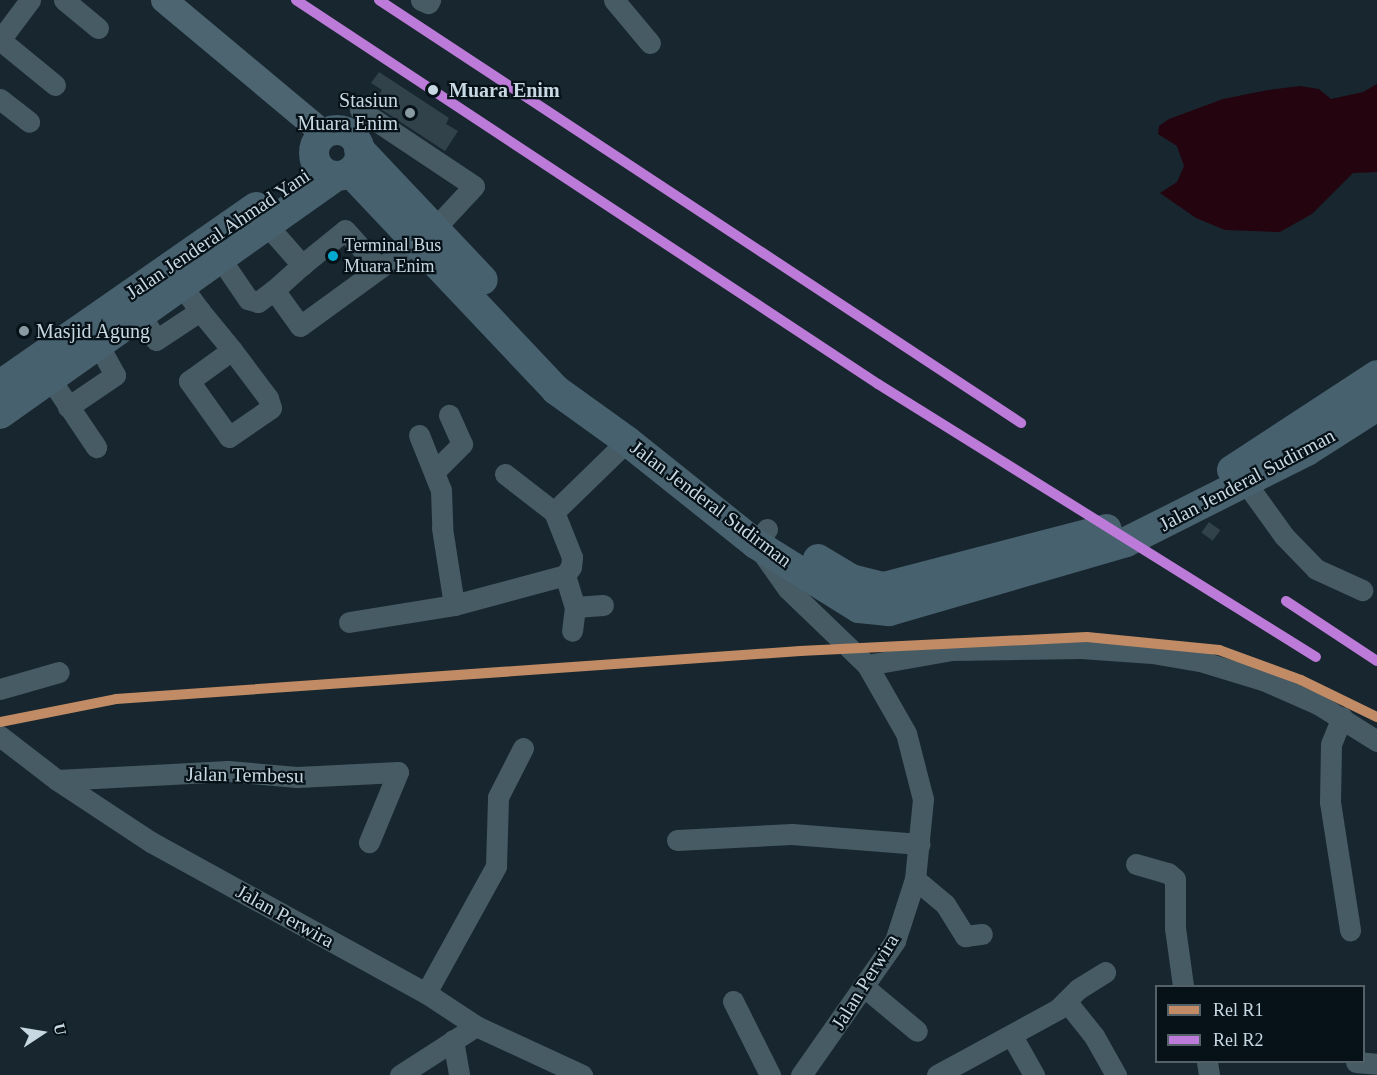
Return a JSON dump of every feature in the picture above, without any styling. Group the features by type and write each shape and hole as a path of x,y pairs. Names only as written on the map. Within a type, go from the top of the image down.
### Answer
{"highway":[{"name":"Jalan Jenderal Sudirman","path":"324,134 346,132 341,166 427,235 569,374 762,537"},
{"name":"Jalan Jenderal Ahmad Yani","path":"1,403 51,380 141,315 174,276 220,258 341,166"},
{"name":"Jalan Jenderal Ahmad Yani","path":"1,403 174,276 341,166"},
{"name":"Jalan Jenderal Sudirman","path":"427,235 556,390 859,608 889,611 1126,542 1240,476 1377,375"},
{"name":"Jalan Jenderal Sudirman","path":"1240,476 1307,451 1377,406"}],"main road":[{"path":"164,0 324,134"}],"street":[{"path":"30,0 0,40 55,85"},
{"path":"64,0 98,28"},
{"path":"422,0 428,3 430,0"},
{"path":"614,0 650,43"},
{"path":"0,99 29,122"},
{"path":"274,290 300,326 427,235 474,186 360,110"},
{"path":"266,224 302,265"},
{"path":"220,258 248,299 258,302 345,230 379,268"},
{"path":"174,276 232,350"},
{"path":"141,315 156,340 200,311"},
{"path":"68,407 115,375 99,346"},
{"path":"51,380 96,447"},
{"path":"436,470 462,444 449,415"},
{"path":"419,435 436,470 453,606"},
{"path":"554,512 627,441"},
{"path":"505,474 554,512 572,557 565,575 575,607 572,631"},
{"path":"1240,476 1284,536 1316,568 1362,590"},
{"name":"Jalan Perwira","path":"762,537 788,589 867,665 906,733 921,779 920,844 915,879 894,941 801,1075"},
{"path":"349,622 453,606 565,575"},
{"path":"575,607 603,605"},
{"path":"867,665 951,650 1081,648 1152,653 1200,661 1263,680 1342,717 1377,741"},
{"path":"0,689 59,672"},
{"path":"1342,717 1331,744 1330,802 1350,930"},
{"name":"Jalan Perwira","path":"0,736 57,780 151,842 426,993 476,1026 582,1075"},
{"path":"426,993 496,866 498,797 523,748"},
{"name":"Jalan Tembesu","path":"57,780 228,771 297,777 398,772 369,842"},
{"path":"677,840 792,834 920,844"},
{"path":"1136,864 1168,873 1175,879 1175,928 1183,985"},
{"path":"915,879 945,904 965,936 982,934"},
{"path":"943,1074 1012,1036 1105,972"},
{"path":"863,986 917,1031"},
{"path":"733,1001 770,1075"},
{"path":"1066,1001 1094,1036 1116,1075"},
{"path":"400,1075 476,1026"},
{"path":"1012,1036 1034,1075"},
{"path":"453,1040 459,1075"}],"shaded area":[{"path":"1377,84 1377,172 1353,173 1312,214 1280,232 1225,230 1196,218 1160,193 1177,182 1184,166 1177,146 1158,134 1159,126 1169,119 1223,99 1268,90 1300,86 1319,89 1331,99 1363,92"}],"building":[{"name":"Stasiun Muara Enim","path":"379,72 449,118 446,124 458,131 445,151 373,104 382,90 371,83"},
{"path":"1209,522 1220,530 1213,541 1201,533"}],"rail line":[{"name":"R2","path":"296,0 878,384 1316,657"},
{"name":"R2","path":"379,0 1021,423"},
{"name":"R2","path":"1286,601 1377,661"},
{"name":"R1","path":"0,722 116,699 800,651 1087,637 1219,650 1301,680 1377,717"}],"place":[{"name":"Muara Enim","path":"433,90"},
{"name":"Stasiun Muara Enim","path":"410,113"},
{"name":"Terminal Bus Muara Enim","path":"333,256"},
{"name":"Masjid Agung","path":"24,331"}]}
